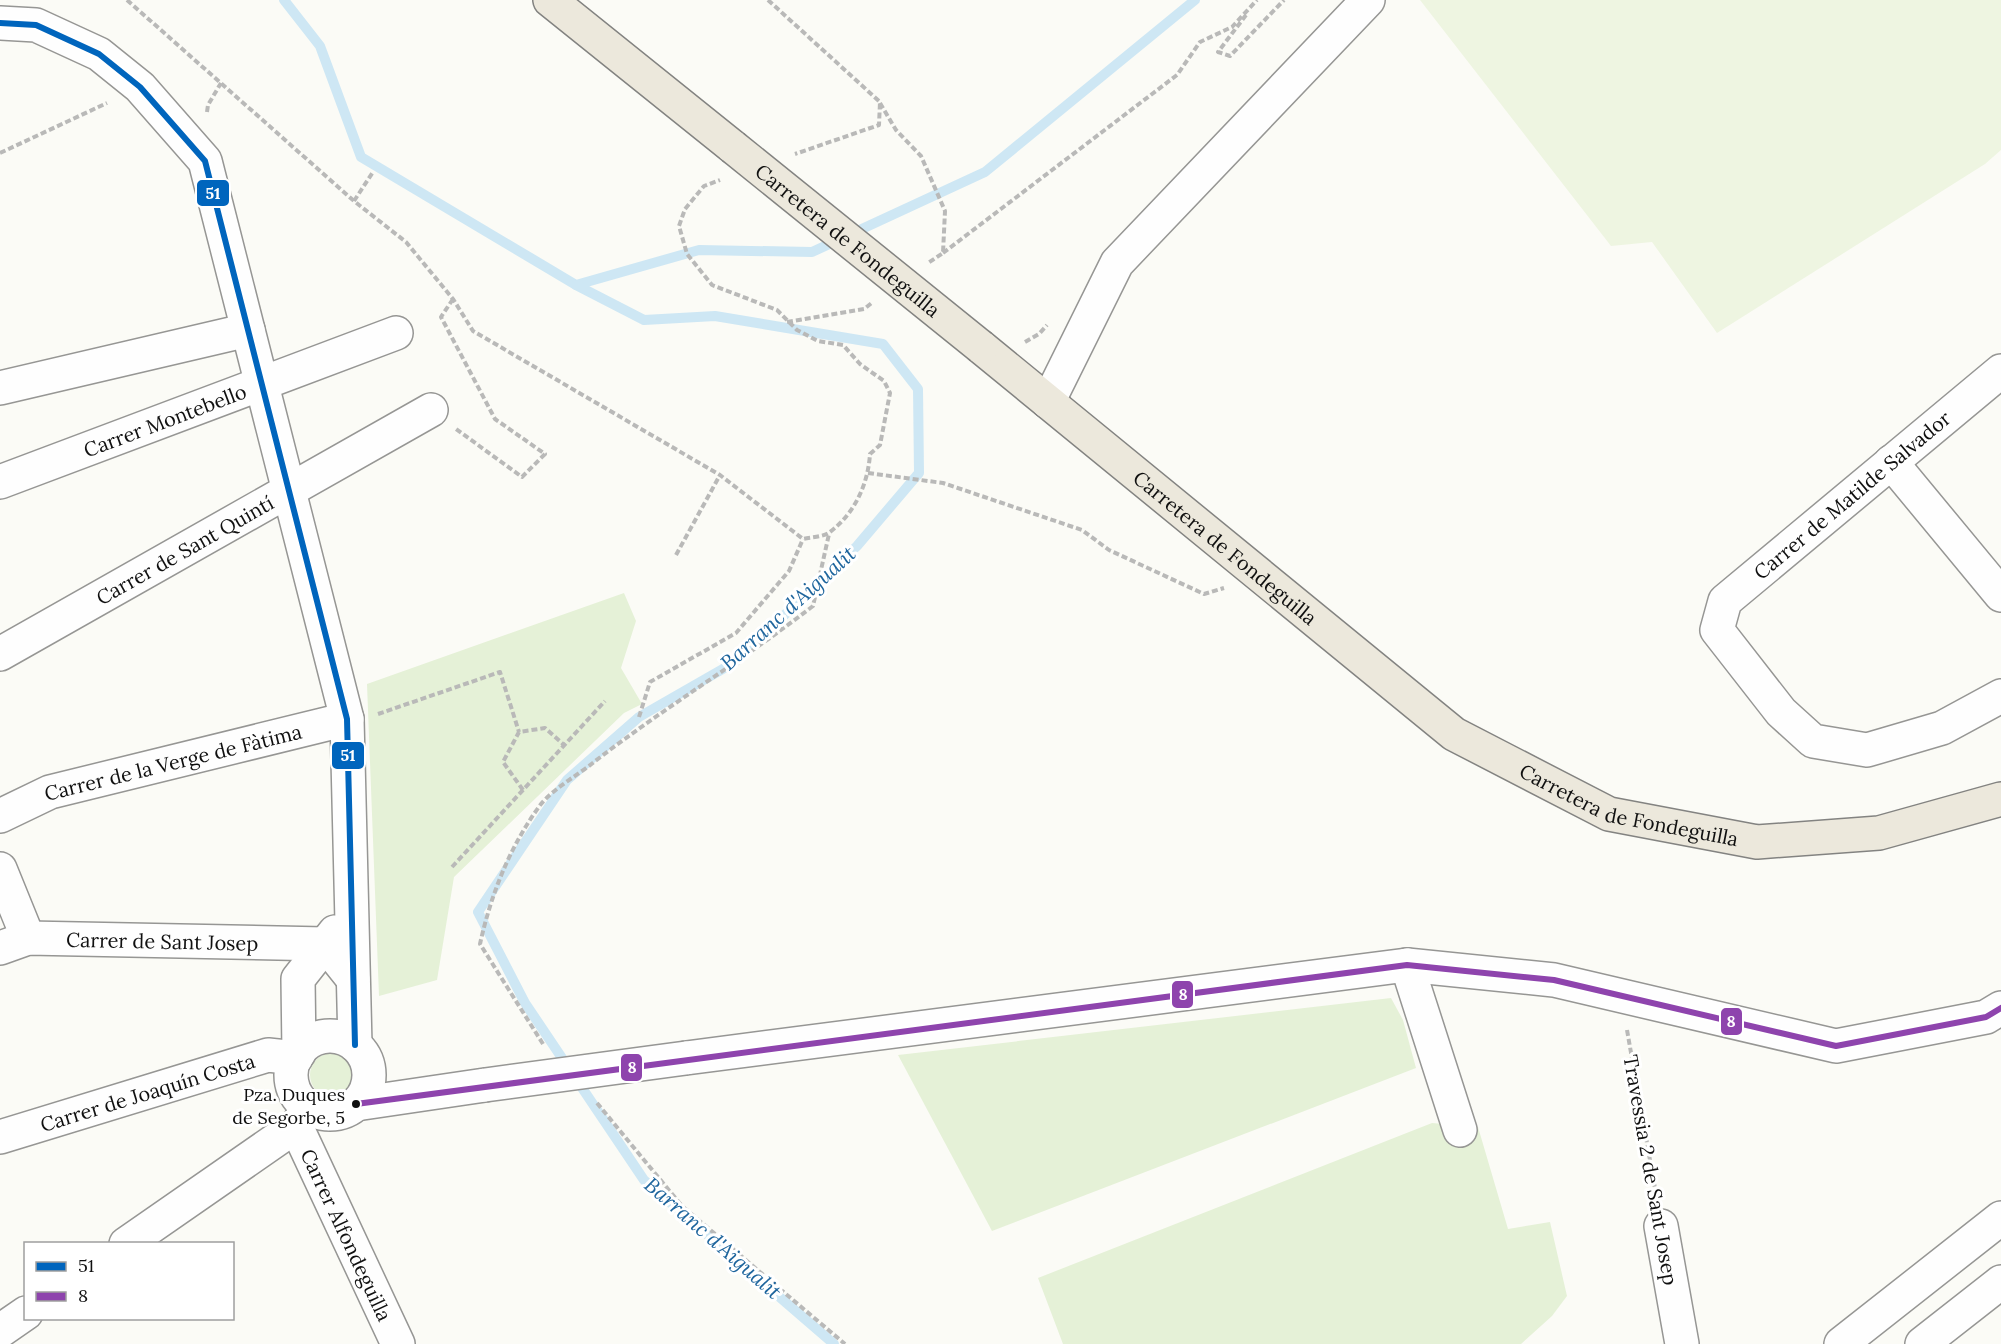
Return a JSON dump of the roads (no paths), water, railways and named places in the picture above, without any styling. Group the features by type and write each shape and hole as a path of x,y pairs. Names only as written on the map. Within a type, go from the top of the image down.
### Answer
{"main road":[{"name":"Carretera de Fondeguilla","path":"550,0 981,347 1454,735 1609,814 1757,842 1879,833 2001,799"}],"street":[{"path":"1048,402 1117,262 1368,0"},
{"path":"0,23 36,25 99,54 140,87 205,161 347,719 355,1045"},
{"path":"0,388 248,330"},
{"name":"Carrer Montebello","path":"0,482 396,333"},
{"name":"Carrer de Matilde Salvador","path":"2001,370 1725,601 1718,630 1781,712 1813,741 1867,750 1942,728 2001,696"},
{"name":"Carrer de Sant Quintí","path":"0,654 431,410"},
{"path":"1891,462 1998,585"},
{"name":"Carrer de la Verge de Fàtima","path":"0,816 50,792 347,719"},
{"path":"0,869 14,943"},
{"path":"303,1117 300,1101 291,1080 297,1055 298,979 351,912"},
{"name":"Carrer de Sant Josep","path":"14,943 325,944"},
{"path":"325,944 353,979"},
{"path":"1407,965 1460,1130"},
{"path":"356,1104 686,1058 1407,965 1554,980 1836,1046 1986,1017 2001,1008"},
{"path":"129,1242 303,1117 346,1111 363,1096 369,1075 363,1054 355,1045 332,1036 308,1044 297,1055"},
{"name":"Carrer de Joaquín Costa","path":"0,1137 268,1055 297,1055"},
{"name":"Carrer Alfondeguilla","path":"303,1117 398,1344"},
{"path":"1841,1344 2001,1218"},
{"name":"Travessia 2 de Sant Josep","path":"1661,1226 1682,1344"},
{"path":"1922,1344 2001,1282"},
{"path":"0,1331 24,1314"}],"waterway":[{"path":"284,0 320,46 361,157 576,285 699,250 812,252 985,172 1195,0"},
{"name":"Barranc d'Aigualit","path":"576,285 644,320 715,316 883,344 918,389 919,473 857,546 735,662 639,717 567,780 478,912 525,1003 644,1180 834,1344"}],"place":[{"name":"Pza. Duques de Segorbe, 5","path":"356,1104"}]}
